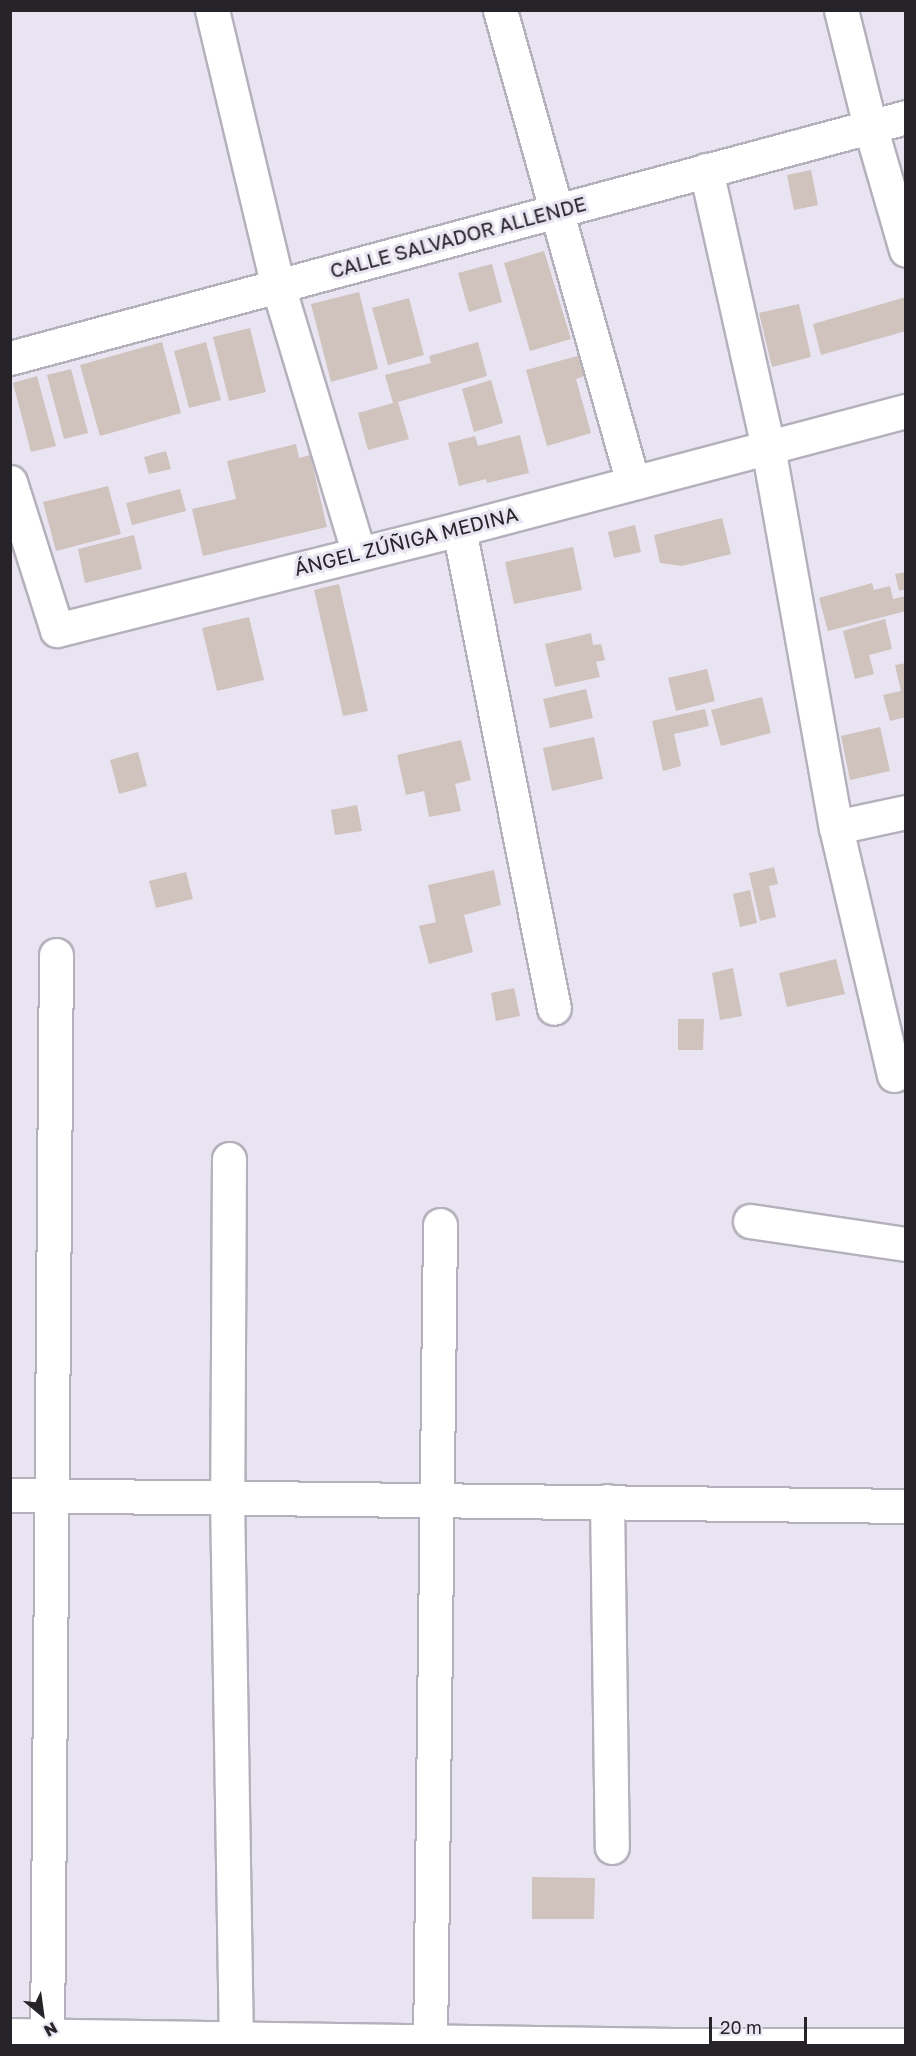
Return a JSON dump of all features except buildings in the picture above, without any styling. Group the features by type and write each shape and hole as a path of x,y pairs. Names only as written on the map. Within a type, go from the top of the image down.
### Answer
{"street":[{"path":"212,10 278,286 358,554"},
{"path":"500,10 633,482"},
{"path":"841,10 870,126 906,250"},
{"name":"CALLE SALVADOR ALLENDE","path":"10,358 906,117"},
{"path":"706,170 768,447 836,828 894,1075"},
{"name":"ÁNGEL ZÚÑIGA MEDINA","path":"10,482 57,630 459,529 906,411"},
{"path":"459,529 554,1008"},
{"path":"836,828 906,812"},
{"path":"47,2041 56,956"},
{"path":"229,1159 227,1497 236,2042"},
{"path":"750,1221 906,1244"},
{"path":"430,2044 440,1225"},
{"path":"10,1495 906,1506"},
{"path":"607,1501 612,1847"},
{"path":"10,2035 47,2041 906,2045"}]}
